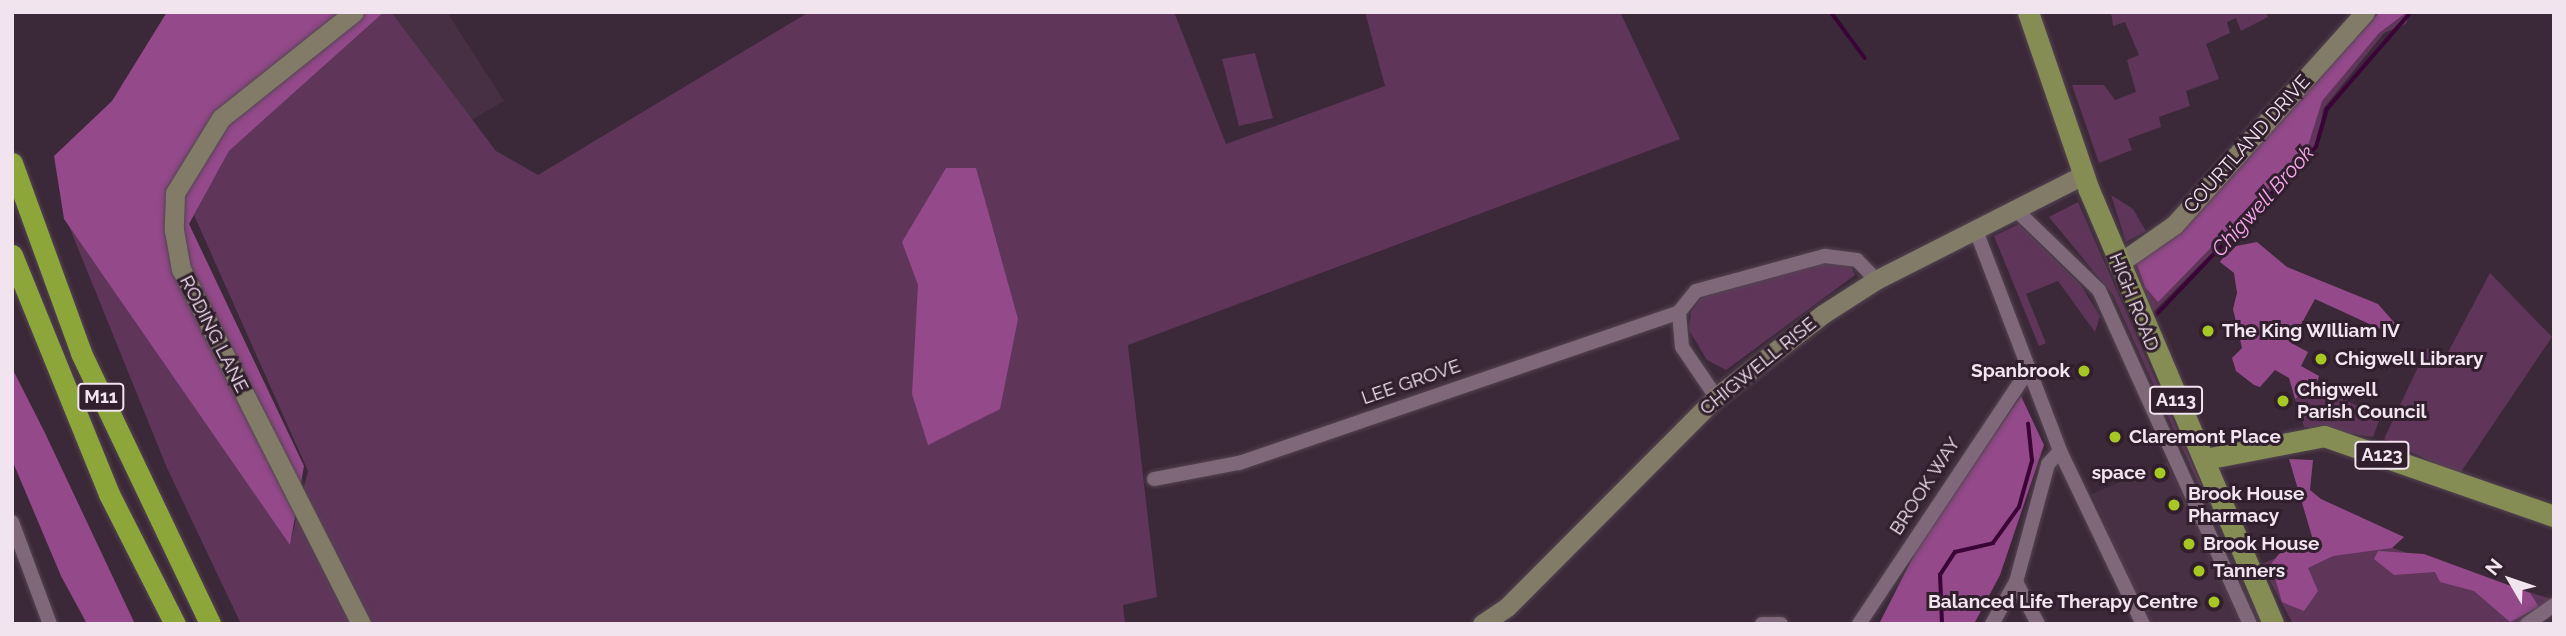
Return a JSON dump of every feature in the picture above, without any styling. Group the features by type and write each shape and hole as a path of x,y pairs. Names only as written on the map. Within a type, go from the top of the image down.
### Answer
{"highway":[{"name":"M11","path":"12,163 81,353 210,624"},
{"name":"M11","path":"12,255 109,494 176,624"}],"main road":[{"name":"HIGH ROAD","path":"2028,12 2083,175 2273,624"},
{"name":"A123","path":"2205,459 2324,436 2554,516"}],"street":[{"name":"RODING LANE","path":"354,12 221,118 175,193 174,230 181,269 361,624"},
{"name":"COURTLAND DRIVE","path":"2119,264 2174,225 2365,12"},
{"name":"CHIGWELL RISE","path":"1482,624 1507,607 1716,397 1875,280 2083,175"},
{"path":"2014,208 2099,290 2204,517 2250,624"},
{"path":"1975,228 1995,266 2027,372 2060,451 2143,624"},
{"name":"LEE GROVE","path":"1154,479 1239,463 1679,312 1696,291 1825,256 1857,260 1875,280"},
{"path":"1679,312 1682,347 1716,397"},
{"name":"BROOK WAY","path":"1860,624 2027,372"},
{"path":"1992,624 2017,582 2048,464 2060,451"},
{"path":"2204,517 2223,508"},
{"path":"12,522 50,624"},
{"path":"2017,582 2038,624"},
{"path":"2527,624 2554,605"},
{"path":"1762,624 1781,624"}],"shaded area":[{"path":"167,12 384,12 229,151 189,224 304,466 290,545 64,219 54,156 112,101"},
{"path":"384,12 391,12 496,151 538,175 809,12 1174,12 1226,144 1385,86 1365,12 1620,12 1680,139 1128,345 1157,597 1123,605 1125,624 241,624 167,468 69,226 290,544 308,471 194,215 229,151"},
{"path":"390,12 447,12 504,101 459,127"},
{"path":"2111,12 2266,12 2268,17 2241,31 2236,18 2227,22 2230,33 2206,44 2219,79 2186,91 2190,106 2159,117 2161,127 2128,139 2132,150 2099,163 2072,85 2104,85 2115,100 2136,92 2127,60 2139,55 2125,22 2113,26"},
{"path":"2377,12 2410,12 2406,24 2384,33 2323,109 2317,148 2152,313 2131,260 2168,241"},
{"path":"2380,12 2407,12 2379,33 2322,101 2307,149 2158,302 2145,287 2136,261 2169,242"},
{"path":"1255,53 1273,118 1239,126 1222,59"},
{"path":"946,168 976,168 1018,319 1000,409 928,445 912,394 918,285 902,242"},
{"path":"2111,195 2133,209 2146,231 2126,242"},
{"path":"2078,202 2203,488 2202,492 2113,295 2049,217"},
{"path":"2019,224 2080,284 2100,316 2095,332 2058,281 2026,294 2046,343 2039,346 1994,236"},
{"path":"2257,242 2287,267 2378,304 2399,328 2389,333 2315,299 2291,343 2308,352 2301,366 2319,376 2316,385 2295,399 2289,378 2275,370 2260,387 2254,385 2236,371 2232,358 2242,348 2233,309 2237,293 2234,273 2220,262 2231,247"},
{"path":"1824,261 1850,265 1855,275 1726,370 1707,360 1689,330 1691,312 1701,298"},
{"path":"2490,273 2552,337 2459,475 2384,439 2427,348 2445,358"},
{"path":"12,368 135,624 87,624 61,576 12,460"},
{"path":"2316,385 2373,414 2379,421 2373,437 2304,427 2295,399"},
{"path":"2021,396 2044,445 2000,575 1974,624 1879,624 1925,533"},
{"path":"2289,459 2313,460 2310,490 2321,499 2404,537 2392,548 2333,556 2308,568 2318,591 2304,611 2282,602 2271,564 2279,554 2313,540"},
{"path":"2167,462 2241,624 2148,624 2092,494"},
{"path":"2350,529 2398,550 2554,600 2525,624 2293,624 2261,564"},
{"path":"2378,551 2424,554 2530,593 2539,607 2510,622 2474,591 2440,582 2435,572 2394,575 2374,559"}],"waterway":[{"path":"1831,12 1865,58"},
{"name":"Chigwell Brook","path":"2155,316 2316,147 2327,109 2411,12"},
{"name":"Chigwell Brook","path":"1942,624 1940,575 1955,552 1993,543 2019,507 2032,461 2028,424"}],"place":[{"name":"The King WIlliam IV","path":"2208,331"},
{"name":"Chigwell Library","path":"2321,359"},
{"name":"Spanbrook","path":"2084,371"},
{"name":"Chigwell Parish Council","path":"2283,401"},
{"name":"Claremont Place","path":"2115,437"},
{"name":"space","path":"2160,473"},
{"name":"Brook House Pharmacy","path":"2174,505"},
{"name":"Brook House","path":"2189,544"},
{"name":"Tanners","path":"2199,571"},
{"name":"Balanced Life Therapy Centre","path":"2214,602"}]}
